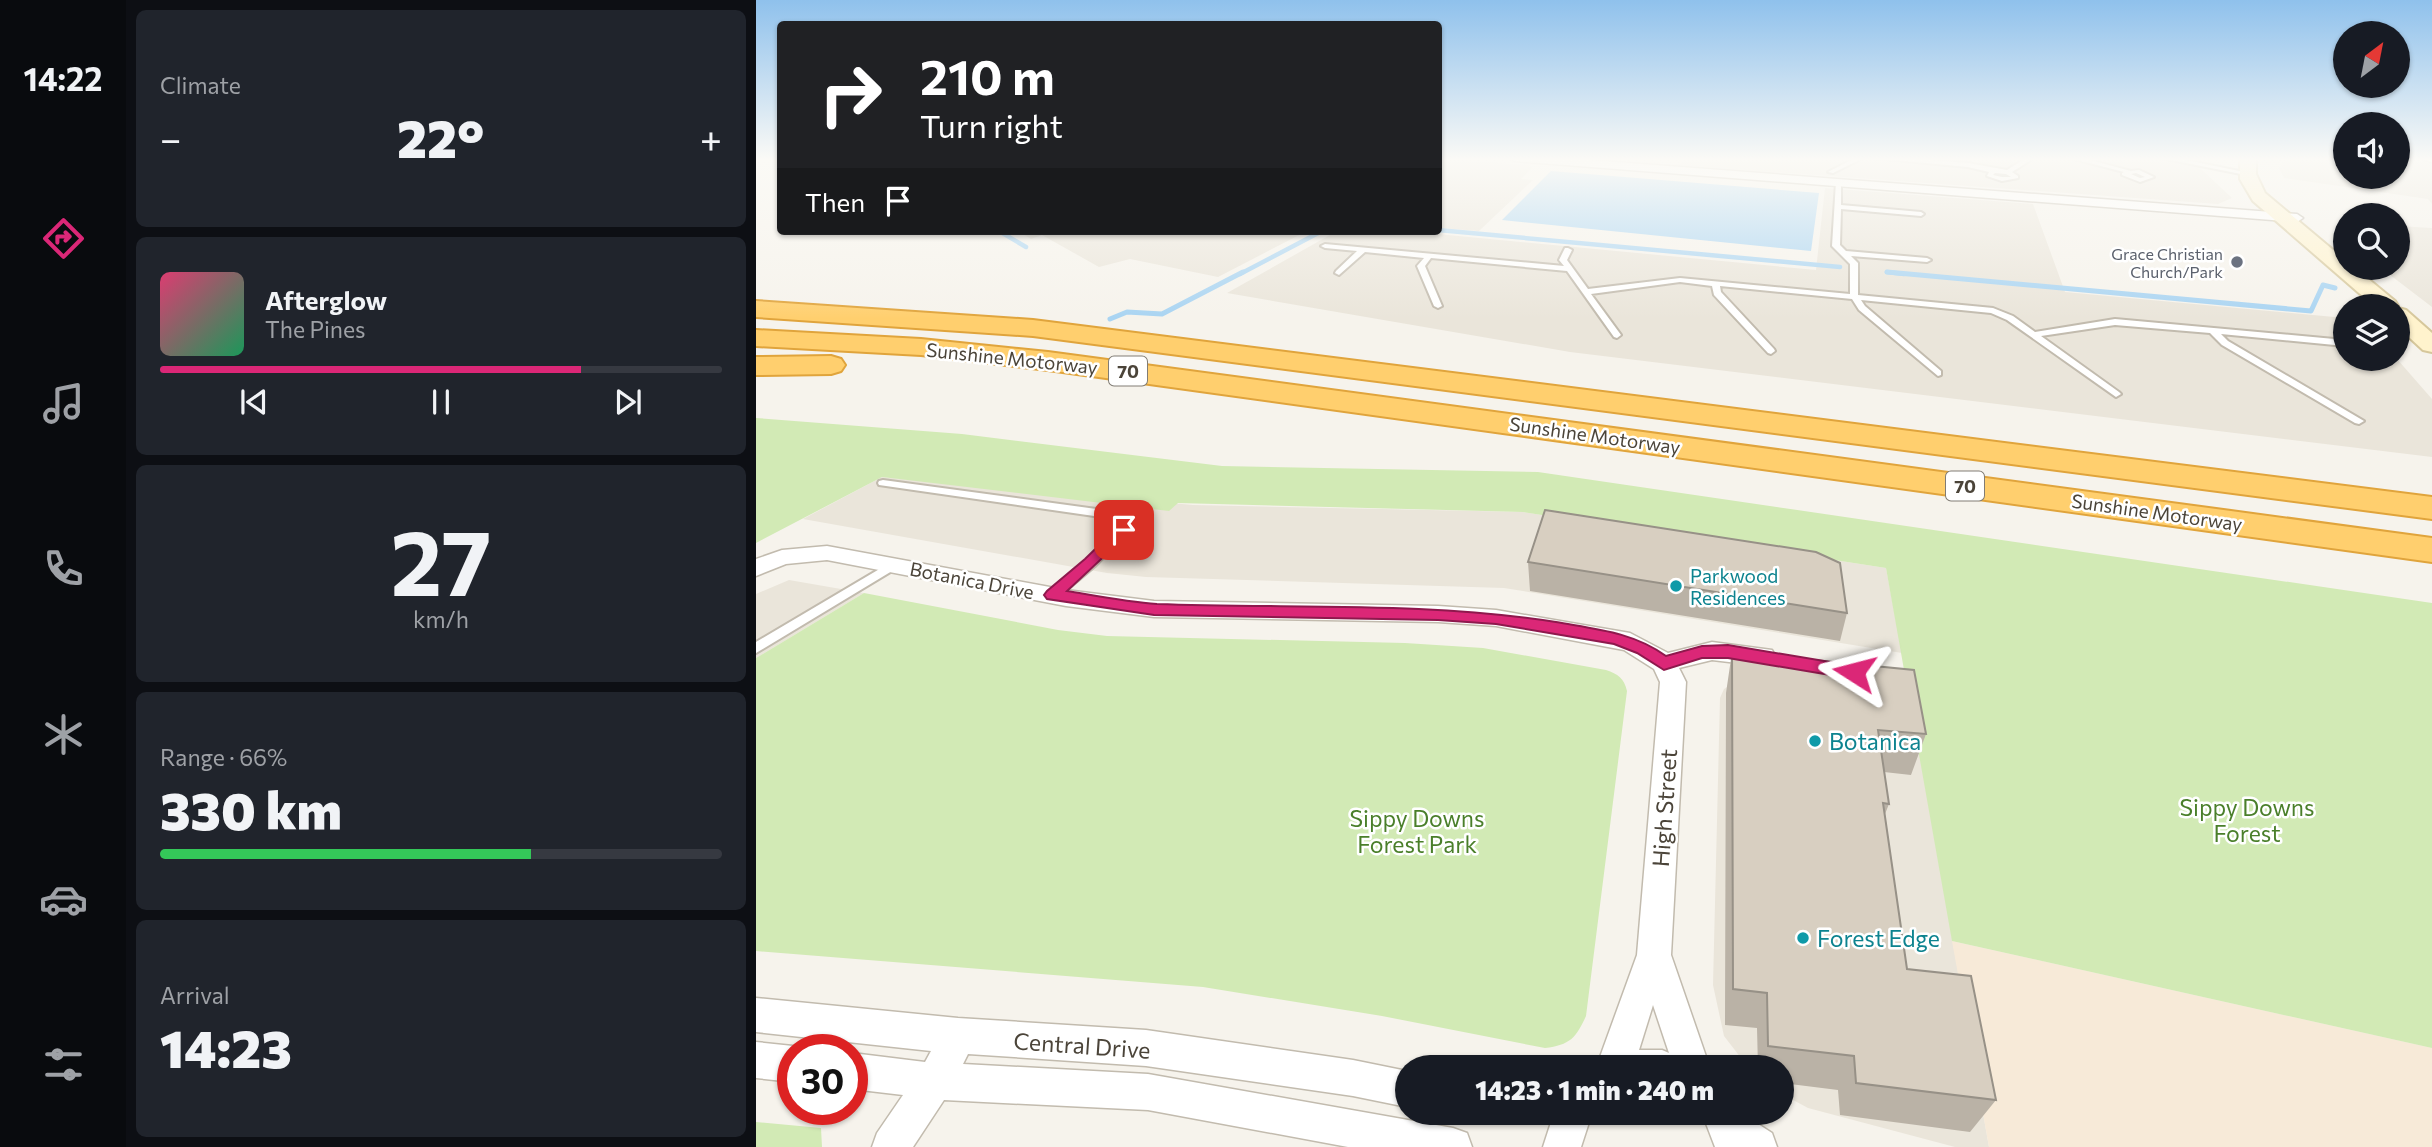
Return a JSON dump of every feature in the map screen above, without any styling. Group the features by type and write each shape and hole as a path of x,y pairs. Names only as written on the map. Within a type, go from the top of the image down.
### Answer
{"highway":[{"path":"810,288 1090,325 1375,370"},
{"name":"Sunshine Motorway","path":"756,309 1033,328 2432,508"},
{"name":"Sunshine Motorway","path":"756,338 921,348 1048,360 2432,550"},
{"path":"756,366 952,369 1497,422"}],"street":[{"path":"2216,212 2289,217"},
{"path":"2281,212 2289,217"},
{"path":"2285,212 2373,294"},
{"path":"2410,326 2432,345"},
{"name":"Botanica Drive","path":"756,568 782,557 827,554 1052,595 1154,609 1438,614 1496,618 1616,638 1643,648 1664,663"},
{"path":"1664,663 1712,651 1782,660"},
{"name":"High Street","path":"1620,1055 1642,983 1654,955 1673,690 1664,663"},
{"name":"High Street","path":"1654,955 1688,1055"},
{"name":"Central Drive","path":"756,1015 958,1036 1146,1048 1395,1087"},
{"path":"891,1147 935,1081 958,1036"},
{"path":"756,1060 777,1062"},
{"name":"Central Drive","path":"868,1073 935,1081 1148,1092 1453,1147"},
{"path":"1562,1147 1569,1125"}],"lane":[{"path":"1837,212 1836,246 1854,263 1854,297 1862,308 1938,373"},
{"path":"1892,212 1922,214"},
{"path":"1325,246 1569,269"},
{"path":"1339,272 1363,250"},
{"path":"1568,250 1563,260 1617,335"},
{"path":"1843,253 1927,260"},
{"path":"1429,256 1421,266 1438,306"},
{"path":"1586,292 1670,280 1993,311 2010,318 2116,394"},
{"path":"1716,284 1717,293 1772,351"},
{"path":"2034,335 2107,322 2333,343"},
{"path":"2213,331 2225,343 2359,421"},
{"path":"883,483 1111,515 1119,520 1124,525 1124,530 1091,563 1052,595"},
{"path":"756,648 893,565"}],"shaded area":[{"path":"1442,212 1500,212 1479,231 1442,228"},
{"path":"1822,212 2036,212 2065,292 2333,317 2333,371 2408,371 2432,399 2432,457 1570,352 1227,293 1330,235 1442,234 1816,270"},
{"path":"2410,227 2432,228 2432,307 2397,280 2410,280"},
{"path":"1024,235 1042,235 1031,239"},
{"path":"1042,235 1299,235 1218,277 1130,259 1099,267"},
{"path":"882,477 1193,505 1523,512 1886,568 1902,653 1504,588 1146,577 1107,573 803,519"},
{"path":"789,580 864,593 756,658 756,594"},
{"path":"1733,683 1912,711 1989,1147 1955,1147 1808,1108 1794,1100 1794,1055 1739,1055 1724,1036 1713,985 1720,698 1724,689"},
{"path":"1952,941 2432,1048 2432,1147 1989,1147"}],"green space":[{"name":"Sippy Downs Forest","path":"756,418 962,434 1222,466 1538,472 2432,603 2432,1048 1952,941 1886,568 1523,512 1178,503 1169,511 882,477 756,543"},
{"name":"Sippy Downs Forest Park","path":"864,593 1058,630 1107,636 1405,643 1483,648 1606,670 1617,675 1627,691 1586,1016 1579,1030 1561,1045 1545,1048 1382,1016 1203,987 756,951 756,658"},
{"path":"756,1122 821,1128 822,1147 756,1147"}],"water":[{"path":"1510,212 1816,212 1811,251 1502,220"}],"building":[{"path":"1545,510 1816,552 1840,563 1847,613 1528,562"},
{"path":"1732,652 1914,670 1926,734 1878,730 1889,804 1883,803 1907,969 1971,976 1996,1100 1856,1083 1854,1056 1768,1046 1767,993 1733,989"}],"waterway":[{"path":"1442,230 1840,267"},
{"path":"1006,235 1026,247"},
{"path":"1240,274 1314,235"},
{"path":"1110,319 1127,312 1162,314 1243,272"},
{"path":"1904,274 1887,272 2311,311 2323,285 2335,288"}],"place":[{"name":"Grace Christian Church/Park","path":"2237,262"},
{"name":"Parkwood Residences","path":"1676,586"},
{"name":"Botanica","path":"1815,741"},
{"name":"Forest Edge","path":"1803,938"}],"route":[{"path":"1124,530 1091,563 1052,595 1154,609 1438,614 1496,618 1616,638 1643,648 1664,663 1702,652 1728,652 1854,672"}]}
